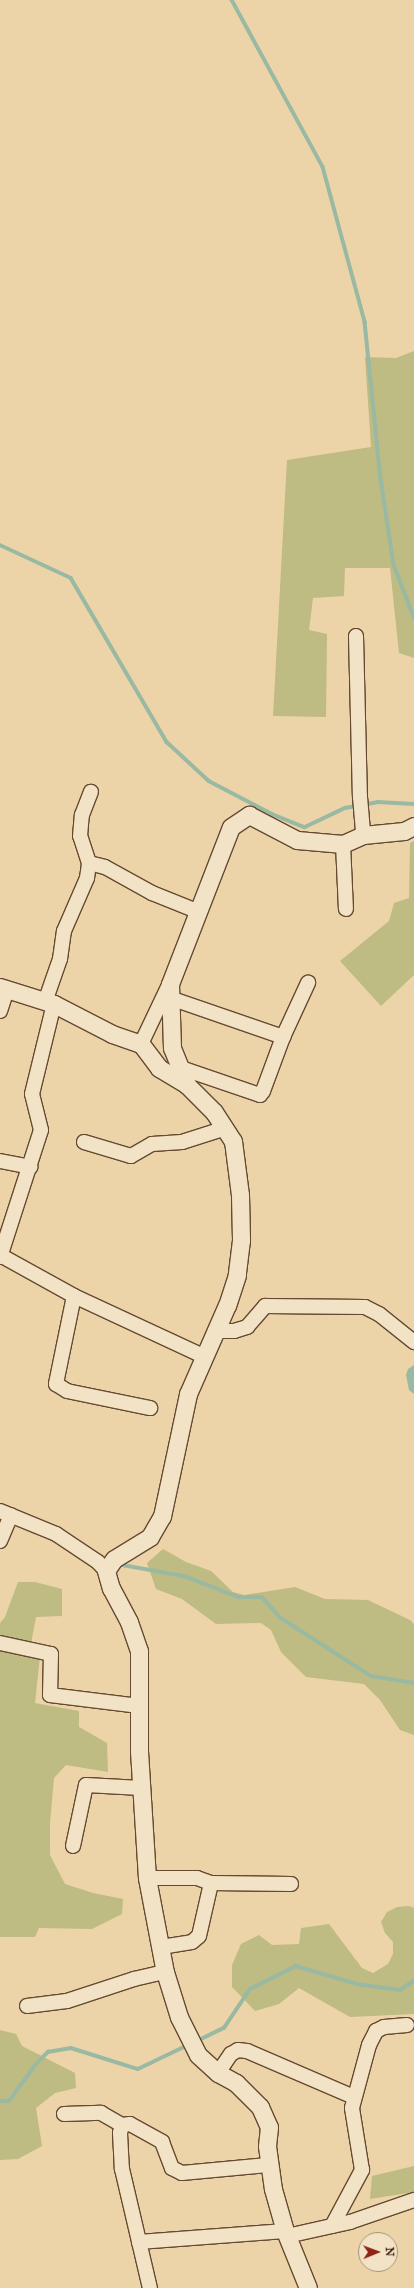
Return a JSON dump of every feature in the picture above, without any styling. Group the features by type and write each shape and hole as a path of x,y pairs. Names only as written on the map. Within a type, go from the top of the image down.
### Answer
{"street":[{"path":"356,636 360,797 363,835"},
{"path":"91,792 82,815 80,836 89,864 87,878 64,931 60,959 49,1003 32,1094 41,1130 0,1256 74,1296 203,1356"},
{"path":"141,1044 170,991 200,912 212,870 231,827 249,815 297,840 342,844 363,835 404,831 414,826"},
{"path":"342,844 346,908"},
{"path":"89,864 105,867 152,893 200,912"},
{"path":"178,1067 260,1095 263,1092 283,1037 308,983"},
{"path":"0,1011 4,989 49,1003 112,1034 141,1044 158,1068 187,1085"},
{"path":"170,991 283,1037"},
{"path":"108,1566 150,1537 162,1516 188,1394 237,1275 241,1240 238,1164 233,1140 226,1128 187,1085 178,1067 170,1032 170,991"},
{"path":"84,1142 131,1156 152,1144 182,1142 226,1128"},
{"path":"0,1161 30,1167"},
{"path":"74,1296 56,1384 67,1391 150,1408"},
{"path":"215,1331 234,1331 247,1327 265,1306 365,1307 379,1314 414,1342"},
{"path":"0,1541 5,1513 56,1534 98,1562 108,1566"},
{"path":"108,1566 111,1588 137,1642 141,1788 147,1878 165,1972 187,2035 198,2055 218,2073 236,2083 260,2107 269,2127 267,2146 268,2165 286,2233 308,2288"},
{"path":"0,1643 50,1654 50,1695 139,1706"},
{"path":"73,1846 86,1785 141,1788"},
{"path":"147,1878 198,1878 211,1883 291,1884"},
{"path":"161,1947 192,1942 199,1936 211,1883"},
{"path":"27,2006 67,2001 134,1979 165,1972"},
{"path":"332,2226 362,2170 362,2158 353,2124 354,2097 376,2031 384,2027 407,2025"},
{"path":"218,2073 231,2054 238,2050 247,2051 354,2097"},
{"path":"64,2114 101,2113 122,2124 130,2124 159,2139 172,2168 182,2173 268,2165"},
{"path":"122,2124 120,2133 122,2169 150,2288"},
{"path":"139,2242 286,2233 332,2226 414,2200"}],"shaded area":[{"path":"414,351 414,658 399,653 390,568 345,568 344,596 313,598 309,630 327,634 326,717 273,716 287,460 371,447 365,357 396,358"},
{"path":"414,841 414,975 381,1006 340,961 389,921 394,903 409,898 410,843"},
{"path":"414,1365 414,1394 409,1390 406,1375 408,1369"},
{"path":"163,1549 186,1562 211,1571 233,1592 244,1595 295,1587 325,1599 368,1600 410,1620 414,1624 414,1735 400,1730 380,1700 364,1684 306,1677 281,1652 271,1630 261,1623 216,1624 182,1599 156,1589 147,1563"},
{"path":"18,1582 35,1582 62,1589 62,1616 36,1617 30,1649 40,1656 35,1703 79,1711 79,1727 107,1743 108,1772 66,1765 54,1778 50,1823 50,1855 65,1884 93,1893 123,1899 122,1914 92,1929 39,1928 35,1937 0,1937 0,1623 5,1617"},
{"path":"409,1906 414,1908 414,2014 350,2017 299,1988 279,2004 255,2011 232,1987 232,1965 241,1944 259,1935 272,1945 299,1944 301,1928 329,1924 362,1968 373,1973 388,1964 393,1954 393,1942 385,1933 381,1922 387,1912 397,1907"},
{"path":"0,2030 16,2034 22,2046 75,2073 76,2088 55,2093 36,2108 42,2146 18,2159 0,2160"},
{"path":"414,2166 414,2192 370,2199 372,2176"}],"waterway":[{"path":"232,0 323,167 365,322 381,479 394,565 414,617"},
{"path":"0,545 71,578 167,742 209,781 272,814 305,827 345,808 357,806"},
{"path":"363,805 378,802 414,804"},
{"path":"117,1564 184,1576 238,1597 262,1597 281,1618 371,1676 414,1683"},
{"path":"197,2041 224,2028 250,1989 296,1966 357,1984 400,1990 414,1981"},
{"path":"0,2101 9,2101 37,2063 48,2052 71,2048 138,2069 188,2045"}]}
